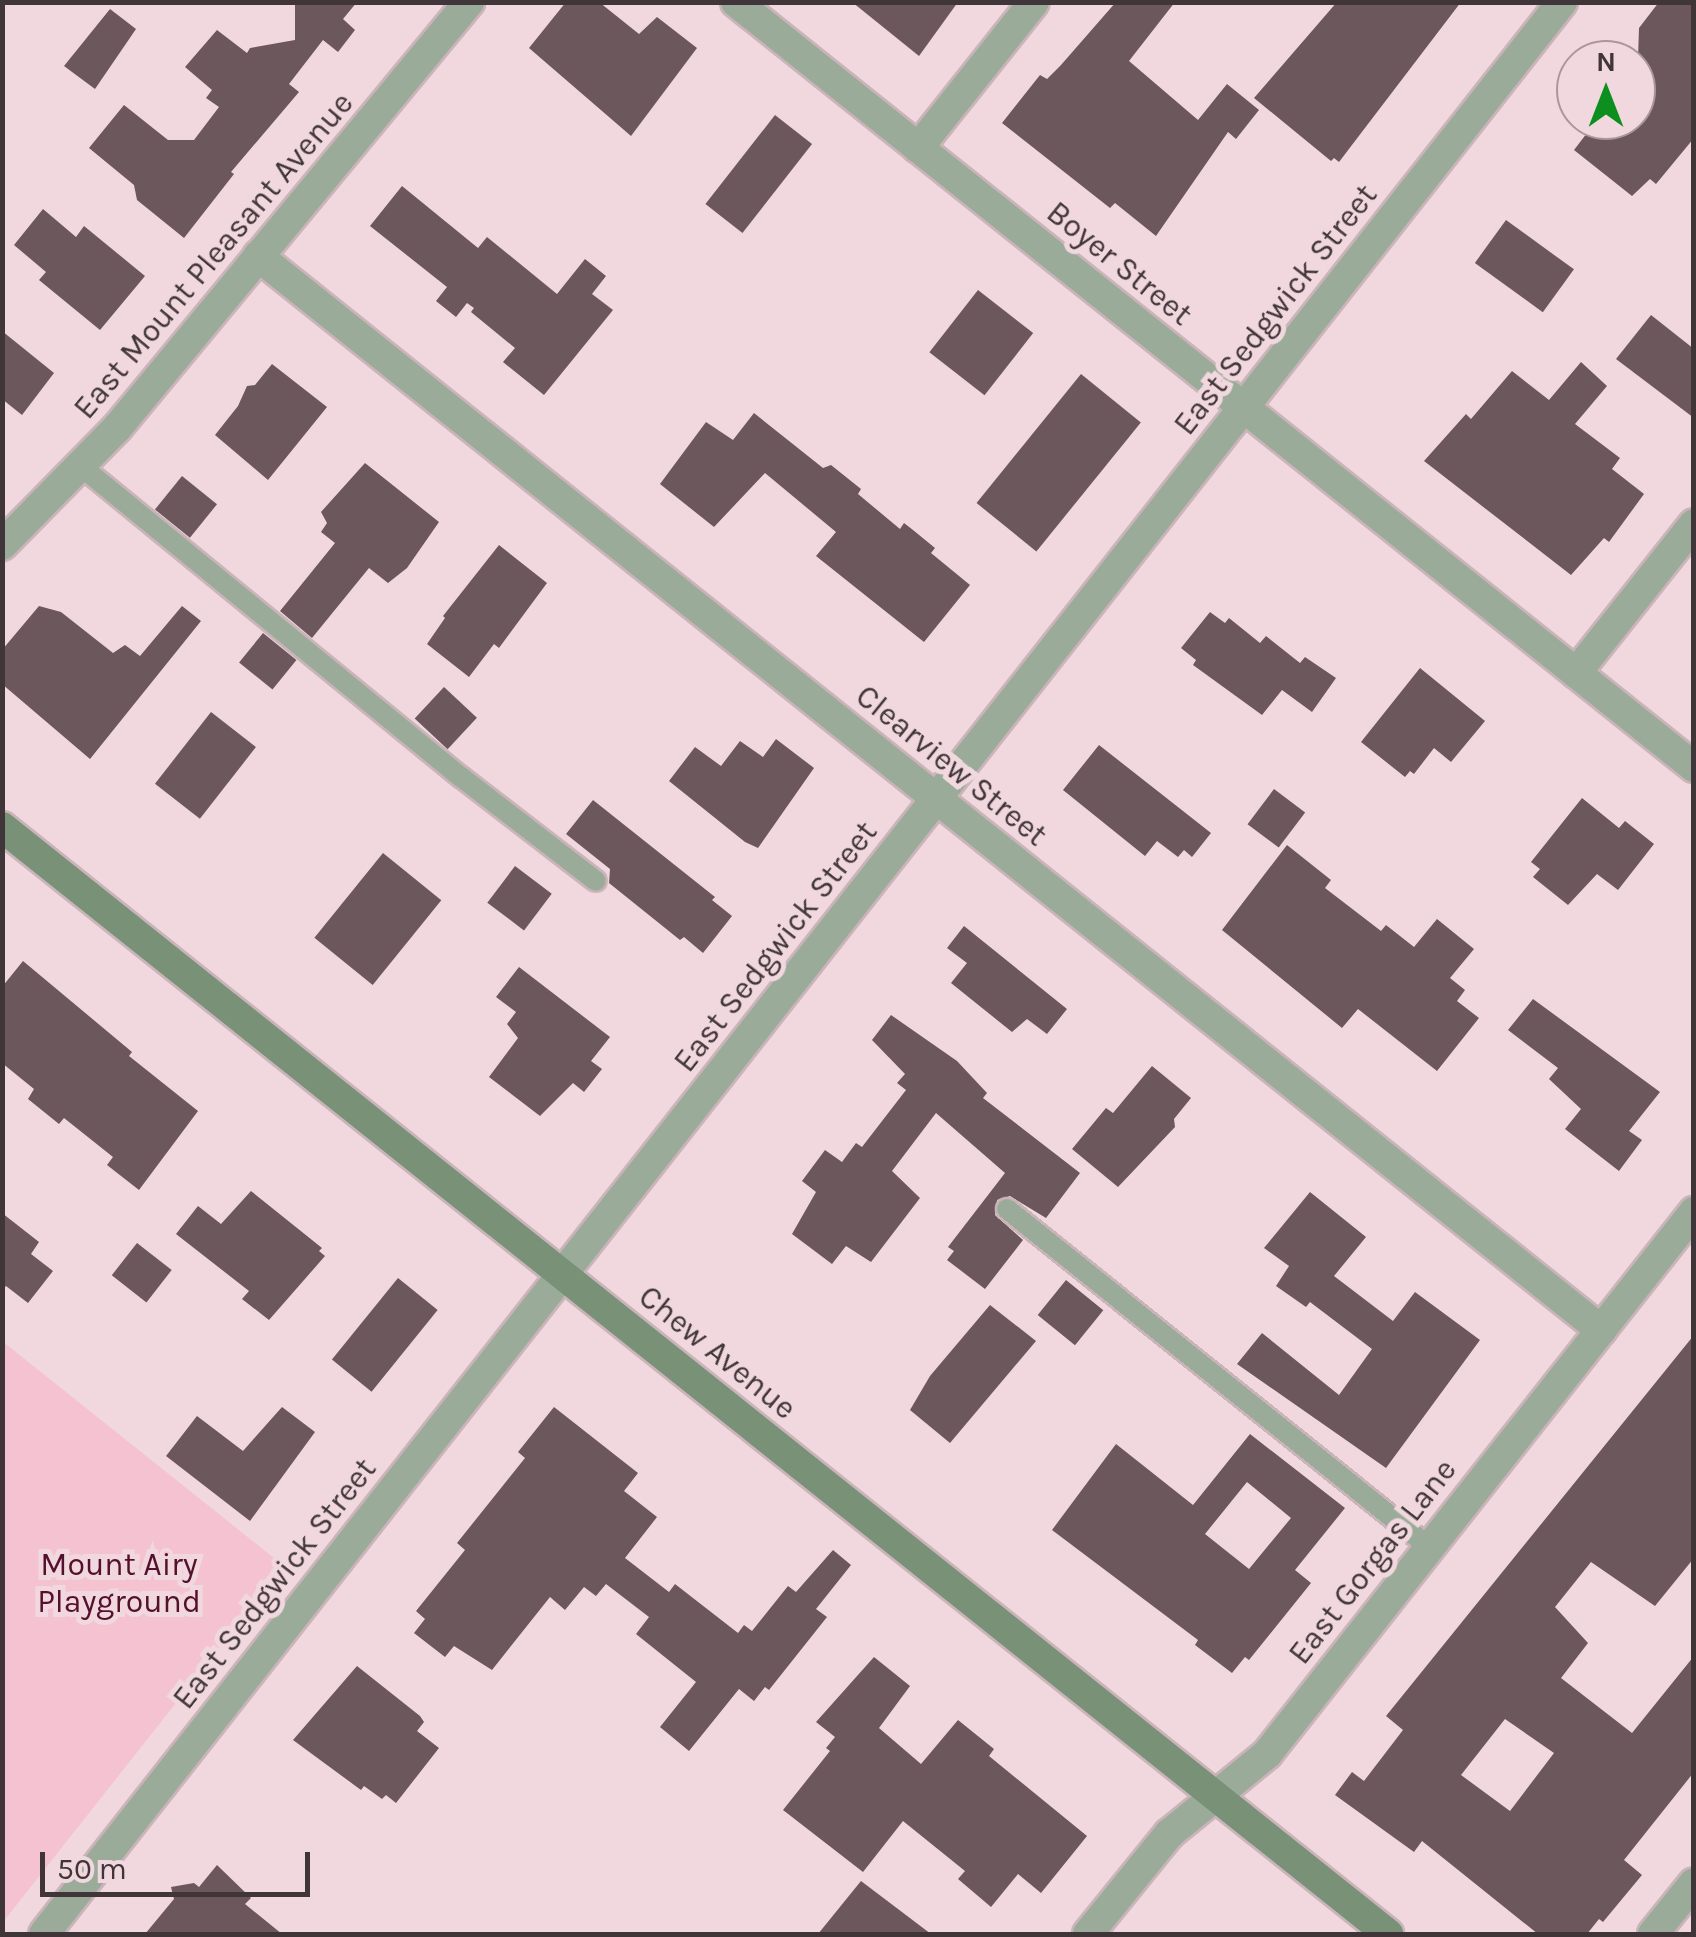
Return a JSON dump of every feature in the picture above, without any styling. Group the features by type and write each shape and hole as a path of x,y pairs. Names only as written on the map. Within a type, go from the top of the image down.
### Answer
{"street":[{"name":"East Mount Pleasant Avenue","path":"2,545 82,467 469,2"},
{"name":"Boyer Street","path":"736,2 1694,767"},
{"path":"918,148 1034,2"},
{"name":"East Sedgwick Street","path":"44,1934 1562,2"},
{"name":"Clearview Street","path":"258,256 1601,1330"},
{"path":"1576,673 1694,524"},
{"name":"Chew Avenue","path":"2,826 1388,1934"},
{"name":"East Gorgas Lane","path":"1088,1934 1169,1834 1255,1768 1694,1212"},
{"path":"1653,1934 1694,1884"}],"lane":[{"path":"82,467 460,777 596,881"},
{"path":"1007,1209 1429,1547"}],"green space":[{"name":"Mount Airy Playground","path":"2,1341 284,1566 3,1922 2,1921"}],"building":[{"path":"295,2 357,2 343,19 355,30 338,52 323,40 289,84 299,92 231,172 234,174 184,238 137,200 134,185 89,148 124,105 168,140 194,140 219,107 206,98 212,90 185,67 217,30 247,53 250,48 295,40"},
{"path":"566,2 599,2 639,34 657,17 697,48 631,136 529,48"},
{"path":"852,2 958,2 919,56"},
{"path":"1116,2 1175,2 1129,61 1198,120 1227,84 1259,110 1236,139 1228,132 1156,236 1115,203 1110,208 1002,123 1040,75 1047,79"},
{"path":"1337,2 1461,2 1339,162 1334,158 1331,161 1254,98"},
{"path":"1659,2 1694,2 1694,138 1656,184 1650,179 1632,196 1574,150 1582,140 1656,140 1656,40 1639,40 1639,28"},
{"path":"110,9 136,29 95,89 64,66"},
{"path":"775,115 812,144 742,233 705,204"},
{"path":"402,186 478,248 487,237 557,294 585,259 606,276 592,294 613,310 544,395 503,362 515,348 471,312 474,308 467,303 456,317 436,301 447,287 370,226"},
{"path":"43,209 76,237 84,226 145,276 100,330 39,280 46,272 14,245"},
{"path":"1506,220 1574,269 1543,312 1475,263"},
{"path":"978,290 1033,333 985,395 929,352"},
{"path":"1651,315 1694,349 1694,418 1616,359"},
{"path":"2,331 54,373 22,415 2,399"},
{"path":"1581,362 1607,386 1575,424 1620,458 1612,469 1644,494 1609,542 1604,538 1571,575 1424,461 1466,414 1471,419 1512,371 1549,400"},
{"path":"272,364 327,407 268,480 215,435 238,406 247,386 255,385"},
{"path":"1081,374 1141,422 1036,551 977,503"},
{"path":"754,413 823,468 831,465 900,529 904,523 913,530 935,548 931,553 970,585 924,642 816,556 836,532 765,473 714,527 660,484 706,422 733,440"},
{"path":"365,463 439,522 407,568 388,583 369,568 312,638 280,611 335,543 321,532 327,523 321,512"},
{"path":"182,476 217,504 190,538 155,509"},
{"path":"499,545 547,583 499,648 494,644 469,677 427,644 443,616"},
{"path":"39,606 61,612 113,653 125,645 140,656 182,606 201,621 90,759 2,684 2,650"},
{"path":"1210,612 1225,623 1229,618 1260,643 1266,636 1300,663 1305,657 1336,678 1312,712 1282,690 1262,715 1193,665 1196,660 1181,648"},
{"path":"263,633 296,660 273,690 239,663"},
{"path":"1420,668 1485,721 1451,762 1434,748 1414,774 1410,771 1405,777 1361,742"},
{"path":"444,687 477,718 448,749 415,718"},
{"path":"211,712 256,747 200,819 155,784"},
{"path":"776,739 814,768 758,848 745,842 669,781 695,747 721,766 740,741 763,757"},
{"path":"1099,745 1211,833 1192,857 1184,850 1178,857 1157,841 1145,856 1063,790"},
{"path":"1274,789 1305,812 1279,848 1248,824"},
{"path":"1582,798 1619,828 1625,821 1654,844 1618,890 1597,874 1568,905 1533,877 1540,869 1531,862"},
{"path":"593,800 715,897 712,900 732,916 703,953 684,937 680,940 609,883 610,869 566,834"},
{"path":"1287,845 1331,880 1325,888 1381,931 1386,925 1414,947 1437,919 1474,949 1450,978 1465,990 1457,1001 1479,1018 1437,1071 1358,1009 1342,1028 1222,930"},
{"path":"383,853 441,900 373,985 314,938"},
{"path":"515,866 552,894 524,930 487,903"},
{"path":"964,926 1067,1009 1047,1034 1027,1019 1012,1032 951,983 967,963 947,948"},
{"path":"23,961 132,1052 129,1056 198,1111 139,1190 107,1165 113,1157 64,1118 59,1124 28,1099 34,1089 2,1063 2,987"},
{"path":"519,967 610,1037 591,1061 602,1069 584,1092 573,1083 540,1116 489,1077 518,1038 507,1024 516,1012 496,997"},
{"path":"1533,999 1660,1092 1629,1131 1642,1140 1619,1171 1565,1129 1581,1109 1549,1079 1558,1068 1508,1030"},
{"path":"891,1015 957,1061 987,1093 983,1098 1080,1173 1046,1218 1010,1196 997,1200 995,1215 1023,1240 985,1289 947,1260 954,1251 948,1247 1005,1173 936,1113 892,1171 920,1198 871,1262 846,1246 832,1264 792,1234 816,1192 802,1181 825,1150 842,1162 856,1143 862,1147 906,1090 897,1083 905,1074 872,1040"},
{"path":"1152,1066 1191,1098 1174,1119 1175,1127 1118,1187 1072,1149 1106,1108 1113,1113"},
{"path":"251,1191 322,1248 319,1251 325,1256 269,1320 242,1299 249,1291 176,1234 198,1206 221,1224"},
{"path":"1310,1192 1366,1237 1334,1276 1393,1321 1415,1292 1480,1340 1386,1468 1237,1364 1262,1333 1339,1395 1372,1349 1310,1302 1306,1307 1276,1286 1289,1266 1264,1248"},
{"path":"2,1213 39,1242 31,1254 53,1271 28,1303 6,1286 2,1290"},
{"path":"137,1243 172,1270 146,1302 112,1275"},
{"path":"398,1278 438,1310 372,1392 332,1360"},
{"path":"1066,1280 1103,1310 1075,1345 1038,1315"},
{"path":"990,1305 1036,1341 950,1443 910,1410 930,1376"},
{"path":"1694,1335 1694,1558 1655,1606 1591,1562 1555,1607 1588,1643 1561,1678 1632,1733 1694,1656 1694,1772 1624,1860 1642,1875 1603,1922 1599,1919 1587,1934 1538,1934 1422,1841 1414,1852 1335,1795 1352,1772 1364,1781 1403,1730 1386,1716","holes":["1505,1719 1554,1753 1510,1811 1461,1775"]},
{"path":"282,1407 315,1432 250,1521 166,1456 197,1416 243,1451"},
{"path":"554,1407 638,1473 624,1491 657,1517 625,1558 669,1592 675,1584 738,1633 744,1625 752,1631 788,1586 796,1592 833,1550 851,1565 816,1609 827,1617 769,1690 765,1687 754,1701 739,1689 689,1751 660,1727 696,1682 636,1634 649,1617 606,1584 596,1596 584,1587 565,1610 550,1597 492,1670 454,1646 445,1657 414,1633 425,1619 416,1611 465,1550 457,1543 525,1458 518,1452"},
{"path":"1250,1434 1345,1508 1295,1570 1311,1583 1249,1660 1245,1657 1232,1673 1195,1645 1198,1640 1052,1530 1116,1444 1193,1505","holes":["1247,1482 1291,1518 1249,1569 1205,1534"]},
{"path":"874,1657 910,1686 879,1728 921,1764 958,1720 994,1749 989,1756 1087,1836 1041,1893 1018,1874 991,1907 958,1879 965,1871 903,1821 863,1872 783,1810 830,1751 826,1748 835,1737 816,1722"},
{"path":"357,1666 420,1716 424,1722 417,1731 439,1748 396,1803 386,1795 382,1799 364,1786 361,1790 293,1740"},
{"path":"217,1865 251,1898 245,1904 282,1934 145,1934 174,1899 171,1887 194,1883 199,1887"},
{"path":"861,1881 931,1934 818,1934"}]}
